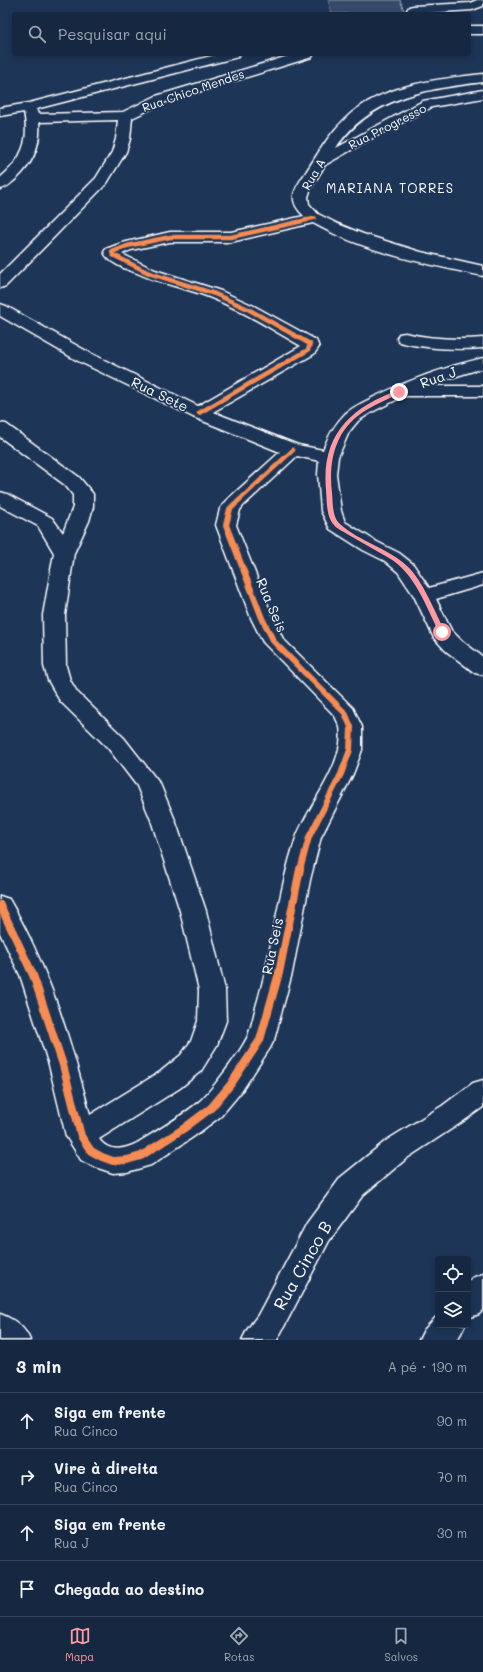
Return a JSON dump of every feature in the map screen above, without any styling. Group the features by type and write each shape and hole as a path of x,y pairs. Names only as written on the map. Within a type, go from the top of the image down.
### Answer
{"street":[{"path":"413,8 472,6 483,2"},
{"path":"471,30 483,30"},
{"path":"31,112 227,56"},
{"name":"Rua Chico Mendes","path":"0,283 102,180 119,152 123,139 125,116 161,98 301,56"},
{"name":"Rua A","path":"483,78 420,89 392,97 372,105 356,116 340,132 304,186 300,197 302,208 315,218 343,232 393,250 483,272"},
{"name":"Rua Progresso","path":"318,164 362,138 428,104 483,94"},
{"path":"0,112 125,116"},
{"path":"0,185 25,161 30,146 31,112"},
{"path":"199,413 308,350 310,344 248,309 215,294 149,273 113,255 112,252 127,246 170,237 231,237 315,218"},
{"name":"Rua Sete","path":"0,309 84,357 199,413 293,450 329,457"},
{"path":"405,338 420,343 438,345 483,343"},
{"name":"Rua J","path":"329,457 340,432 352,417 366,408 399,392 441,375 483,363"},
{"path":"399,392 483,391"},
{"path":"0,428 72,481 83,494 83,507 79,521 64,553 54,615 55,666 59,680 68,696 116,743 148,784 163,820 193,911 212,990 212,1020 203,1045 191,1063 170,1080 81,1136"},
{"name":"Rua Seis","path":"0,905 33,974 63,1065 81,1136 91,1150 102,1157 113,1160 127,1160 141,1156 183,1129 211,1108 231,1084 260,1040 279,973 297,880 309,837 341,774 350,750 351,727 345,713 274,642 262,618 226,525 230,509 236,502 293,450"},
{"path":"329,457 327,474 328,494 331,511 337,525 370,546 392,557 406,568 424,596 442,632 454,646 483,668"},
{"path":"0,498 44,522 54,534 64,553"},
{"path":"424,596 483,579"},
{"name":"Rua Cinco B","path":"258,1340 269,1325 318,1232 352,1186 397,1149 452,1114 483,1091"},
{"path":"471,1301 483,1288"},
{"path":"0,1328 14,1340"},
{"path":"435,1340 446,1328"}],"shaded area":[{"path":"328,0 400,0 405,12 331,12"}],"cycle path":[{"path":"199,413 308,350 310,344 248,309 215,294 149,273 113,255 112,252 127,246 170,237 231,237 315,218"},
{"path":"0,905 33,975 63,1065 81,1136 91,1151 113,1161 127,1160 141,1156 183,1129 211,1108 231,1084 260,1040 279,973 297,880 309,837 341,774 350,750 351,727 345,713 274,642 262,618 226,525 230,509 236,502 293,450"}],"district":[{"name":"MARIANA TORRES","path":"390,187"}],"route":[{"path":"399,392 366,408 352,417 340,432 329,457 327,474 331,511 337,525 370,546 392,557 406,568 424,596 442,632"}]}
